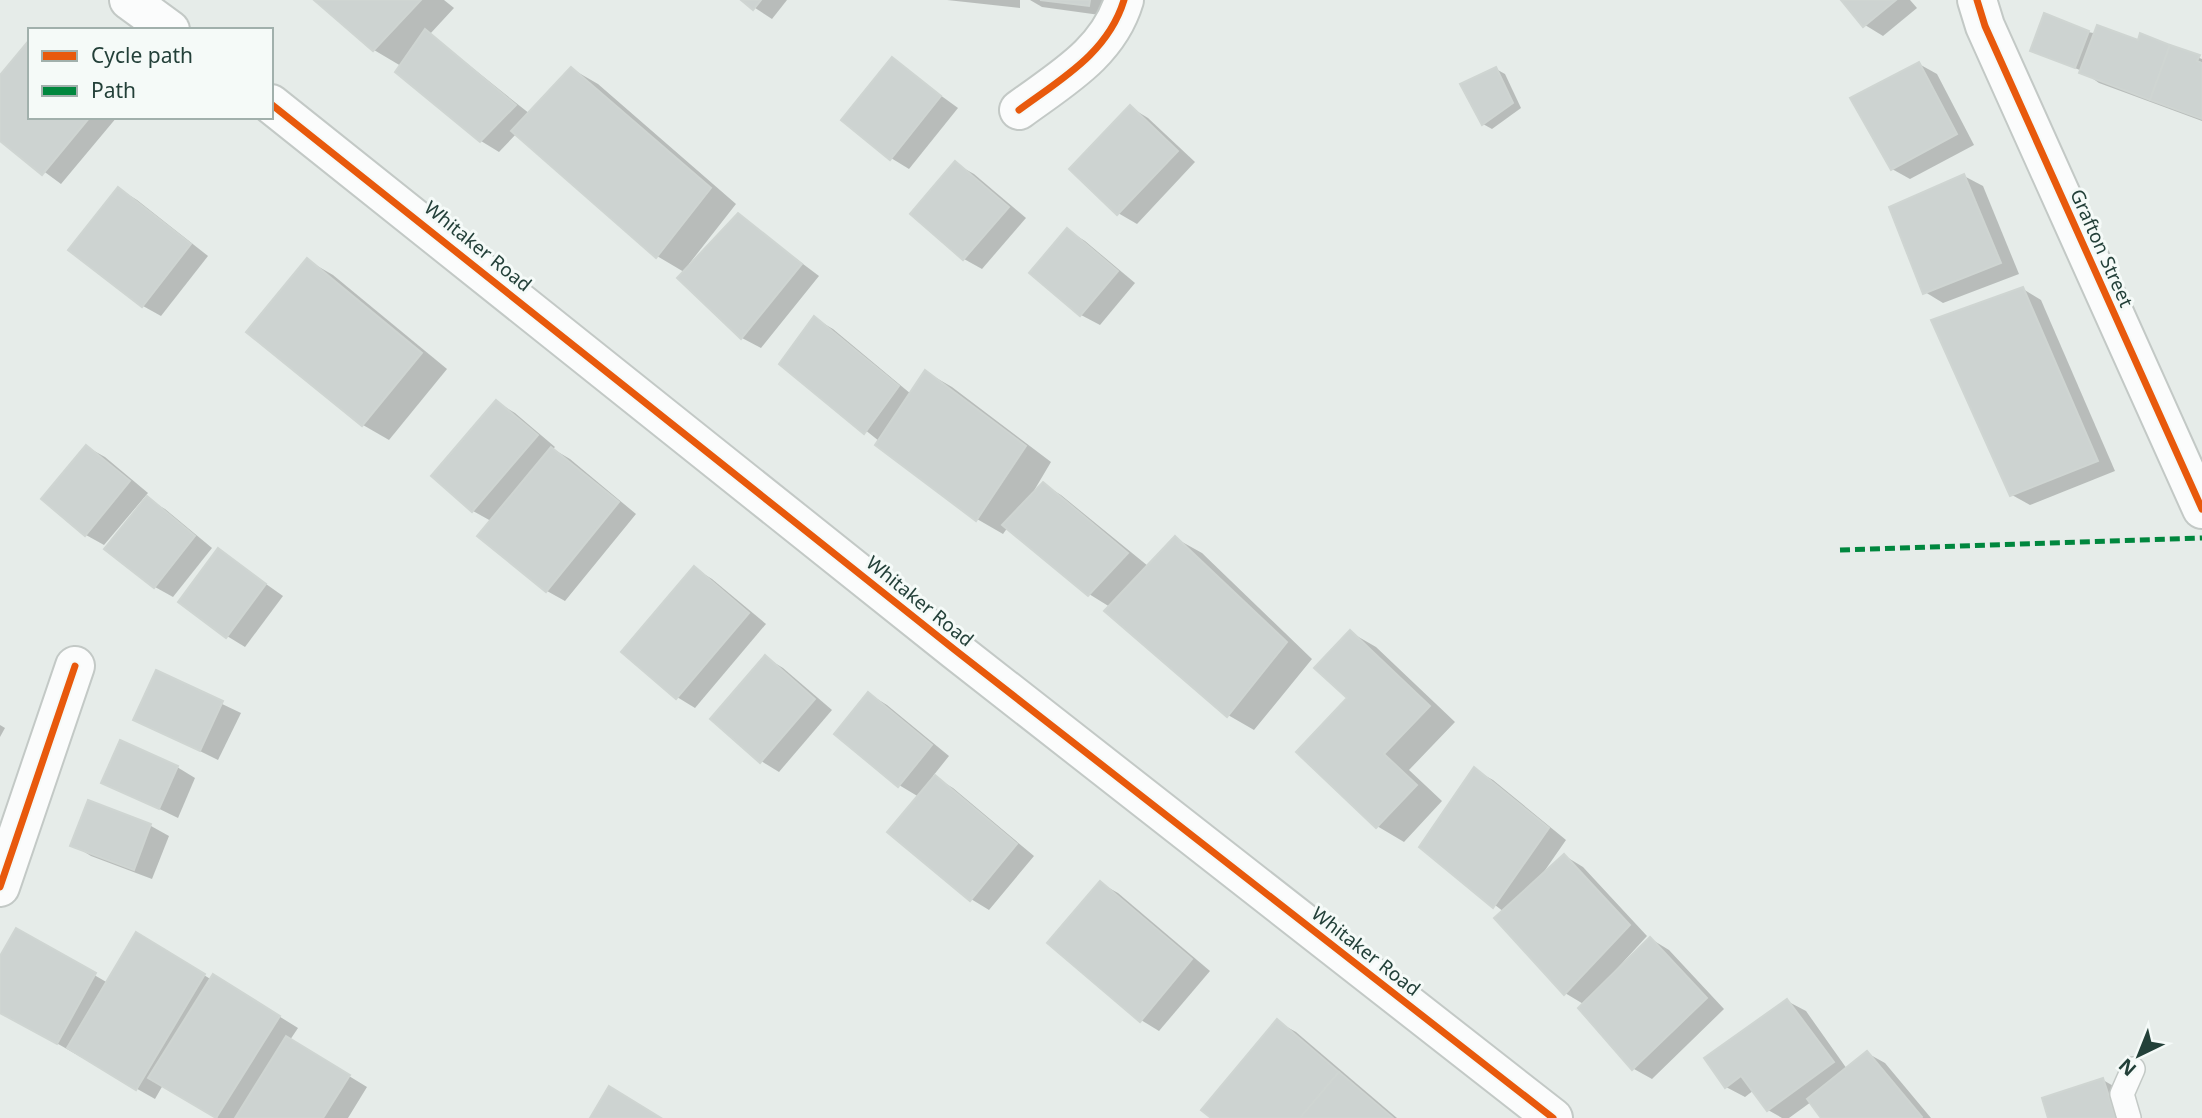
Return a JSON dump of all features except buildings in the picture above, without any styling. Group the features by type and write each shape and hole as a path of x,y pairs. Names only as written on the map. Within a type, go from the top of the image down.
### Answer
{"street":[{"path":"129,0 167,28"},
{"path":"1020,110 1077,69 1095,51 1116,22 1124,0"},
{"name":"Grafton Street","path":"1977,0 1985,26 2202,509"},
{"name":"Whitaker Road","path":"273,106 955,650 1553,1118"},
{"path":"0,887 75,666"}],"lane":[{"path":"2129,1118 2122,1094 2133,1069"}],"marked path":[{"path":"1840,550 2202,538"}],"cycle path":[{"path":"1019,110 1066,76 1095,50 1117,19 1124,0"},
{"path":"1977,0 1985,26 2202,509"},
{"path":"273,106 955,650 1553,1118"},
{"path":"0,887 75,666"}]}
